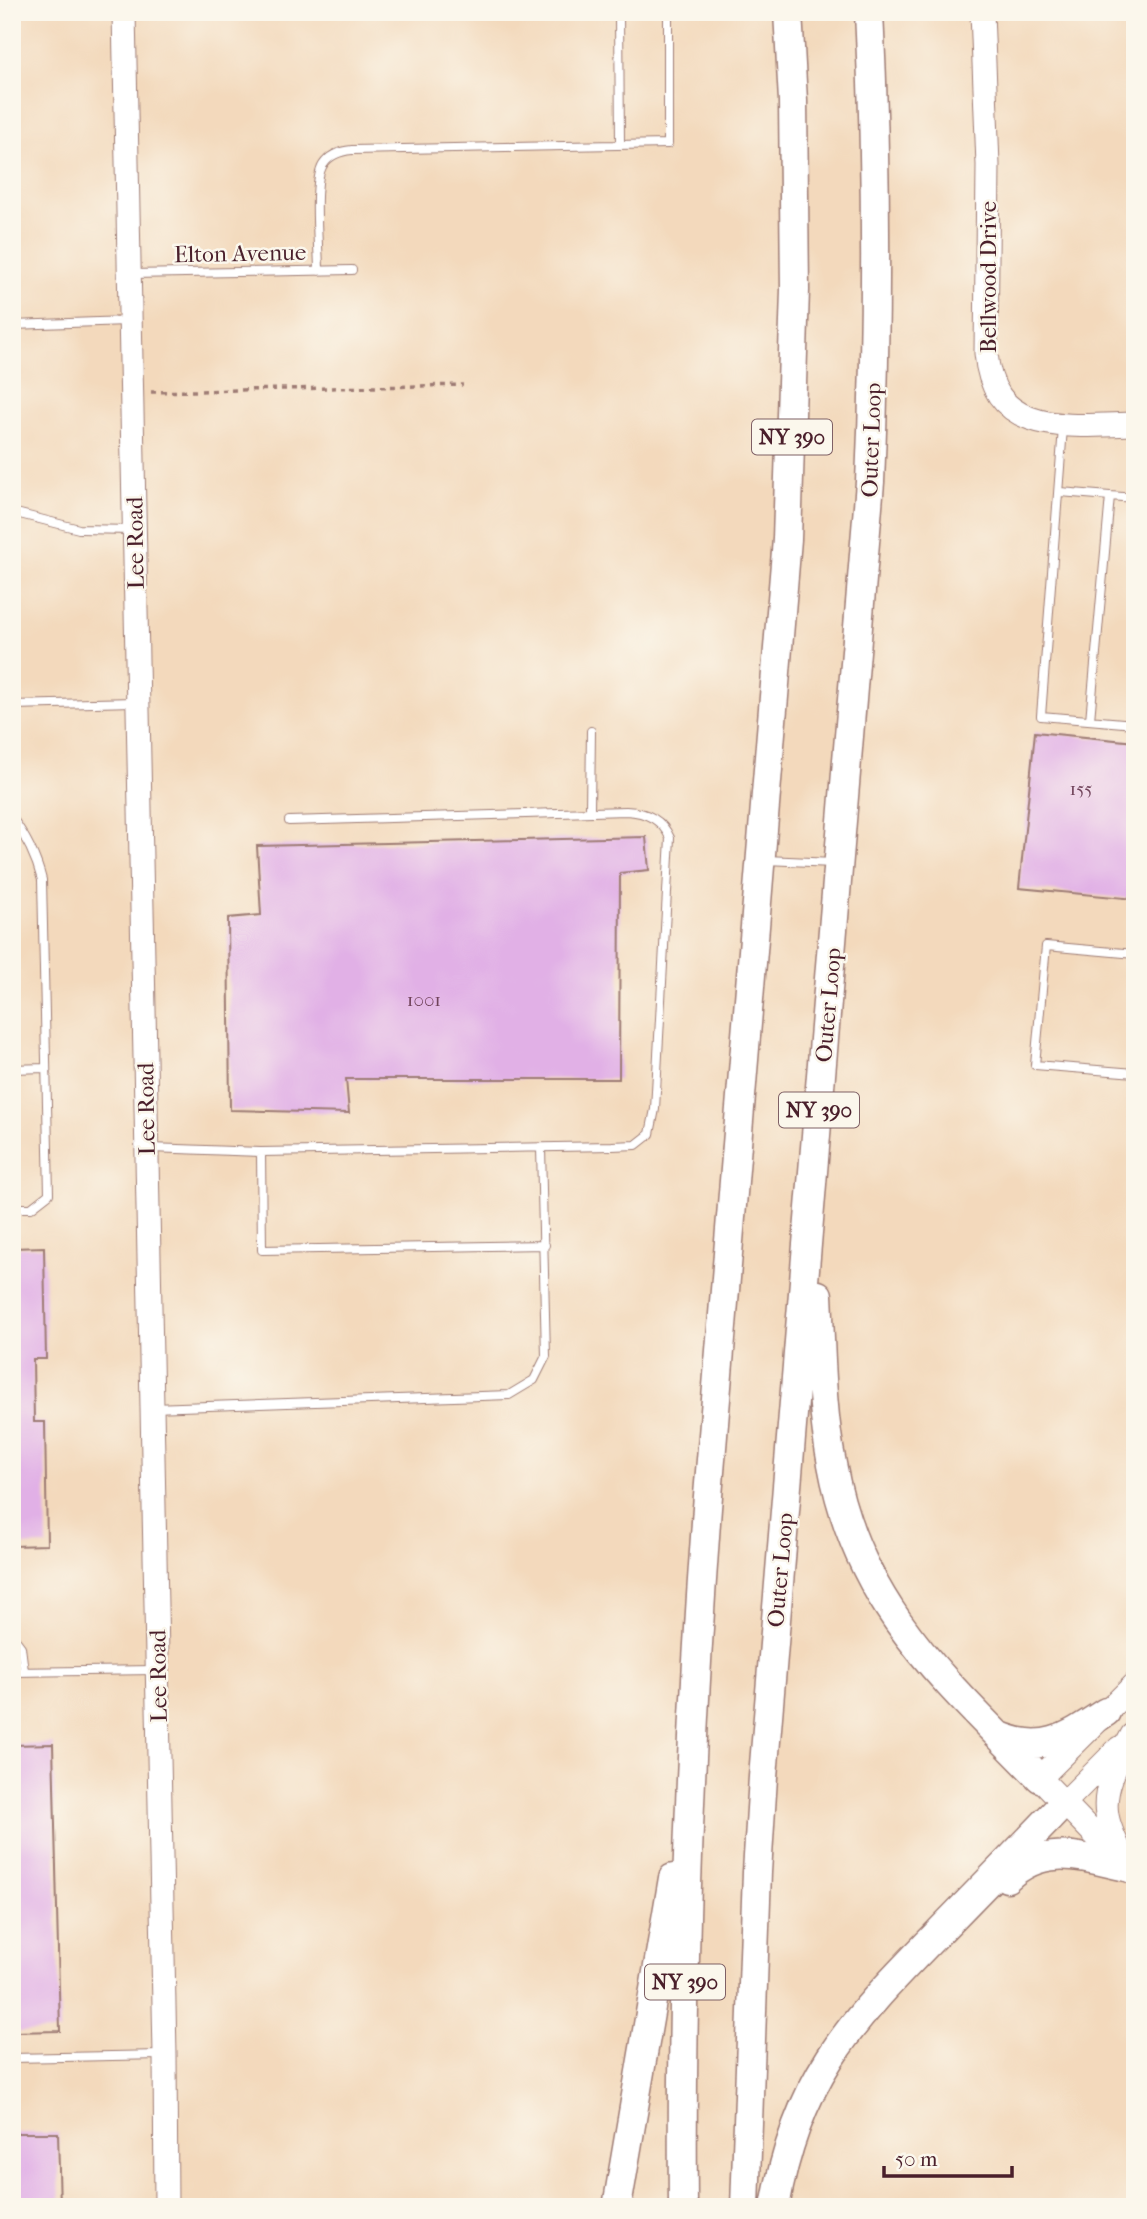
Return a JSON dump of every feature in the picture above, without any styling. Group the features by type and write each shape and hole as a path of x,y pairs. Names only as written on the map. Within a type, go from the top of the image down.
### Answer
{"highway":[{"name":"NY 390","path":"683,2207 686,1943 692,1758 708,1494 787,539 794,390 794,151 788,12"},
{"name":"Outer Loop","path":"745,2207 763,1777 866,544 873,419 875,220 869,12"},
{"path":"815,1154 815,1226 823,1387 830,1453 843,1510 862,1562 890,1611 933,1667 1040,1778"},
{"path":"998,1735 1029,1745 1056,1742 1106,1712"},
{"path":"617,2207 692,1758"},
{"path":"775,2207 790,2145 811,2093 841,2042 888,1984 1064,1803"},
{"path":"888,1984 942,1947 1008,1876 1031,1861 1063,1854 1130,1871"}],"street":[{"name":"Lee Road","path":"124,12 158,1670 166,2207"},
{"name":"Bellwood Drive","path":"982,12 988,165 987,362 993,384 1008,406 1037,422 1063,425 1135,424"},
{"path":"1130,1871 1040,1778 1135,1684"},
{"path":"1064,1803 1133,1733"},
{"path":"1130,1871 1106,1814 1108,1789 1133,1733"}],"lane":[{"path":"619,12 620,144"},
{"path":"319,271 318,177 324,162 336,154 352,150 668,144 668,12"},
{"name":"Elton Avenue","path":"129,274 352,270"},
{"path":"12,325 130,321"},
{"path":"1063,425 1041,716 1135,724"},
{"path":"1060,492 1135,498"},
{"path":"1090,720 1110,496"},
{"path":"12,512 79,529 135,530"},
{"path":"12,705 138,702"},
{"path":"590,811 591,731"},
{"path":"147,1148 261,1152 541,1148 636,1145 650,1135 656,1109 670,838 665,826 641,812 590,811 289,821"},
{"path":"12,818 27,839 42,880 49,1194 30,1208 12,1208"},
{"path":"762,860 840,863"},
{"path":"1135,954 1046,946 1035,1065 1135,1073"},
{"path":"12,1069 46,1068"},
{"path":"152,1408 509,1395 534,1380 546,1356 541,1148"},
{"path":"261,1152 262,1250 545,1244"},
{"path":"12,1635 21,1647 24,1671"},
{"path":"12,1672 158,1670"},
{"path":"12,2058 165,2055"}],"path":[{"path":"132,392 463,385"}],"building":[{"path":"1035,732 1135,742 1135,899 1019,888"},
{"path":"646,837 649,870 620,873 619,1079 346,1079 349,1113 230,1110 228,918 261,915 257,846"},
{"path":"44,1247 46,1359 33,1359 34,1422 45,1422 47,1545 12,1546 12,1248"},
{"path":"53,1744 60,2031 12,2032 12,1745"},
{"path":"12,2133 58,2133 60,2207 12,2207"}]}
